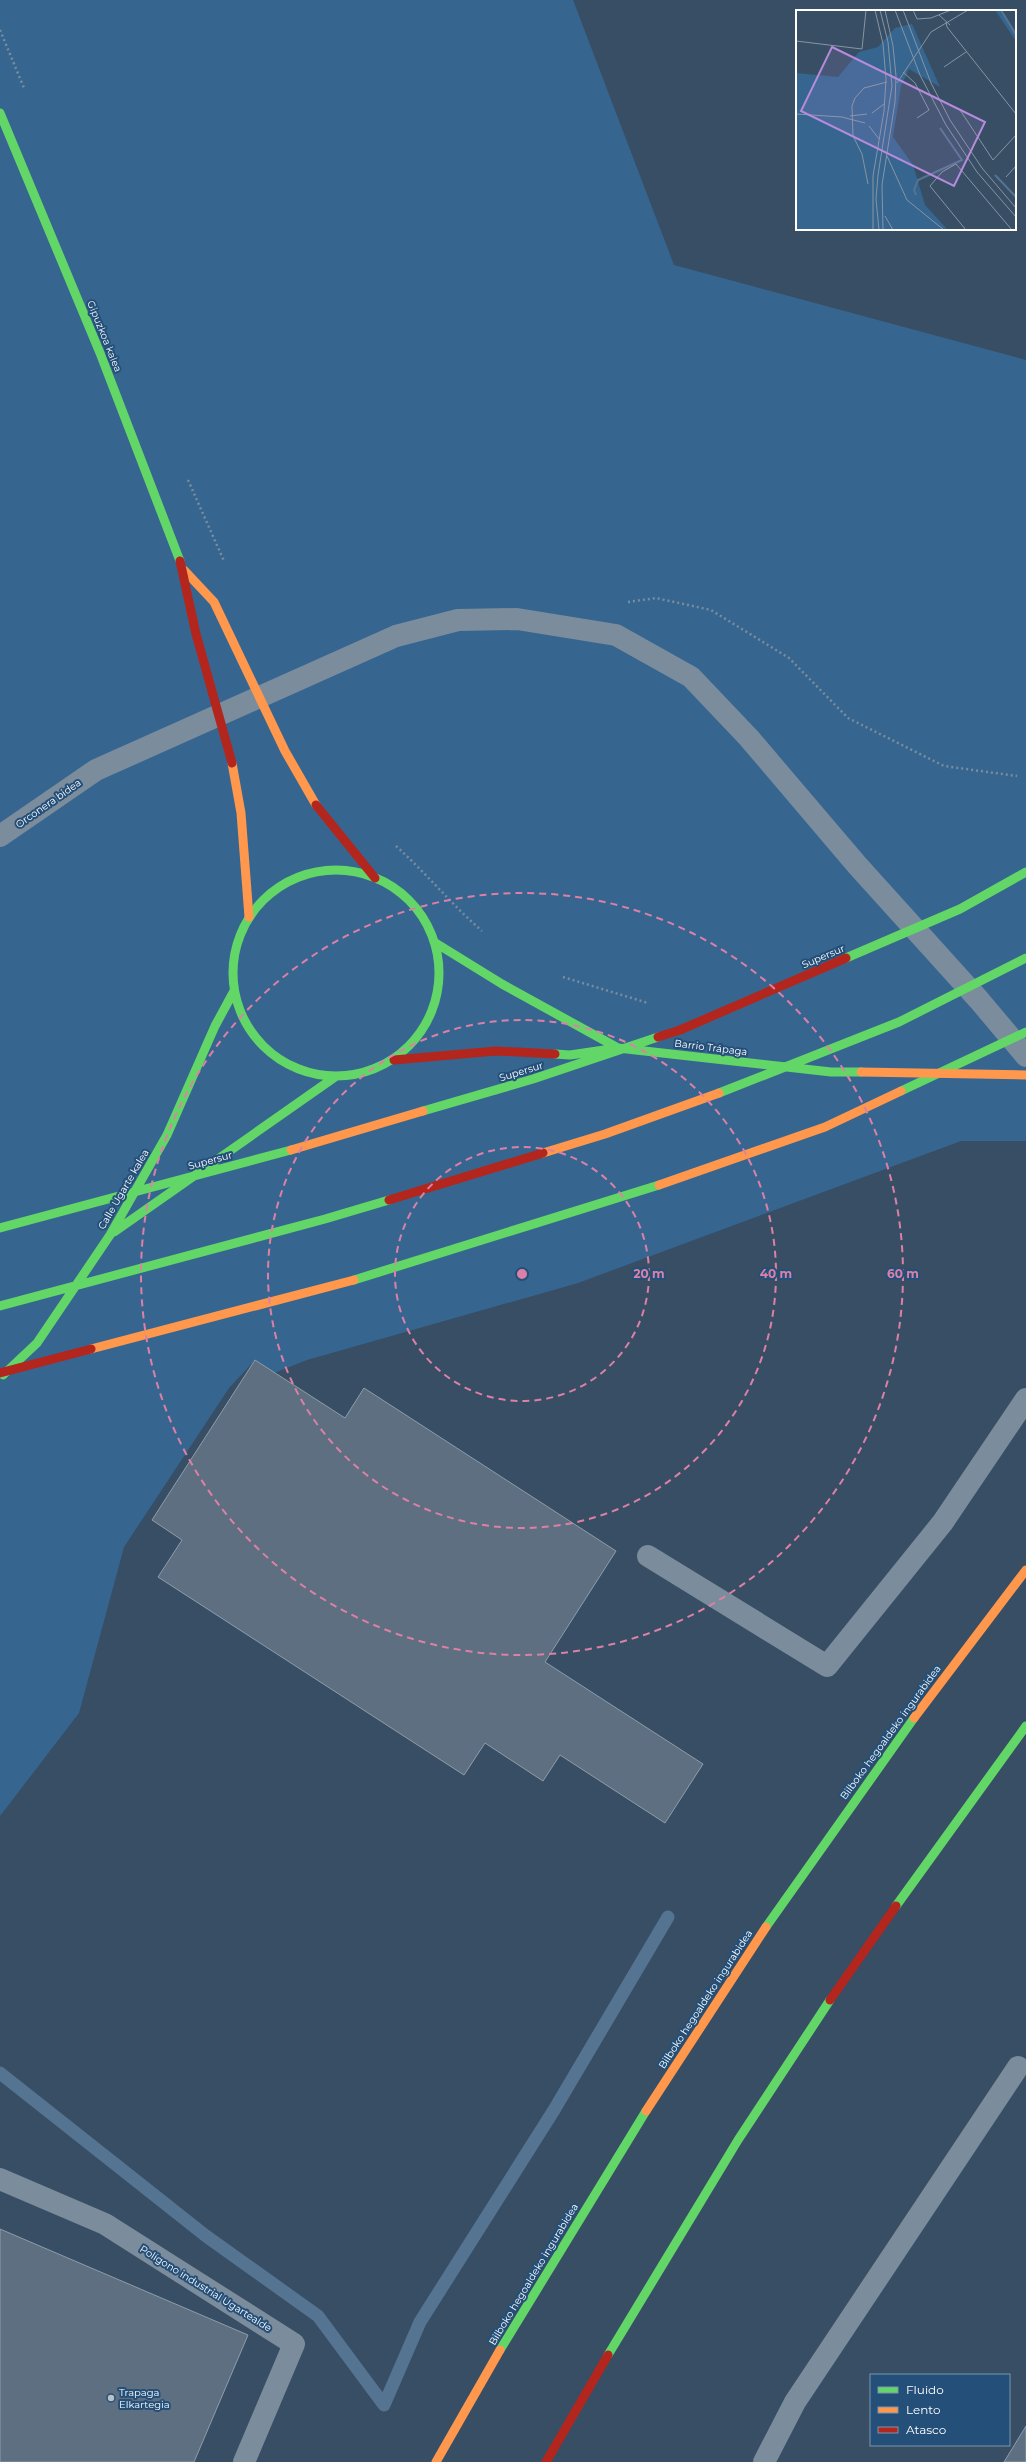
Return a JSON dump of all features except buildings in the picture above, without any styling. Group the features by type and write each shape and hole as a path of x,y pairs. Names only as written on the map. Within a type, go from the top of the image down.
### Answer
{"main road":[{"name":"Gipuzkoa kalea","path":"0,113 100,353 184,570"},
{"path":"184,570 214,602 285,751 313,802 375,878"},
{"path":"184,570 196,634 232,761 241,813 249,917"},
{"path":"340,870 375,878 401,893 421,915 434,942 440,975 434,1008 418,1037 394,1060 366,1073 335,1077 300,1070 269,1052 246,1025 234,991 232,966 237,940 249,917 273,891 305,874 340,870"},
{"name":"Supersur","path":"0,1228 312,1144 533,1079 680,1030 960,909 1026,872"},
{"path":"434,942 472,968 618,1048"},
{"path":"0,1306 325,1219 605,1134 741,1085 899,1022 1026,958"},
{"name":"Calle Ugarte kalea","path":"0,1378 37,1343 110,1235 167,1135 187,1093 214,1026 234,991"},
{"path":"0,1373 388,1271 710,1169 825,1127 1026,1032"},
{"name":"Barrio Trápaga","path":"394,1060 496,1051 570,1055 618,1048 831,1072 1026,1075"},
{"path":"110,1235 335,1077"},
{"name":"Bilboko hegoaldeko ingurabidea","path":"436,2462 507,2340 687,2044 854,1799 958,1658 1026,1570"},
{"path":"546,2462 700,2203 767,2096 931,1855 1026,1726"}],"street":[{"name":"Orconera bidea","path":"0,836 96,770 396,636 458,620 517,620 616,635 691,677 749,738 857,865 979,1000 1026,1056"},
{"path":"648,1556 828,1666 942,1522 1026,1399"},
{"path":"764,2462 795,2402 1018,2067"},
{"name":"Polígono industrial Ugartealde","path":"0,2179 104,2224 294,2344 244,2462"}],"path":[{"path":"0,30 25,91"},
{"path":"188,478 227,565"},
{"path":"625,603 656,598 711,610 789,658 848,718 944,766 1017,776"},
{"path":"390,841 426,873 462,913 484,933"},
{"path":"559,976 650,1004"}],"shaded area":[{"path":"0,0 573,0 674,265 1026,360 1026,1141 961,1141 578,1283 307,1360 274,1373 255,1360 229,1388 124,1547 79,1713 0,1816"}],"waterway":[{"path":"0,2073 206,2236 318,2316 384,2405 420,2322 554,2110 668,1917"}],"traffic: fast":[{"path":"0,113 100,353 180,561"},
{"path":"336,870 356,872 375,878 384,882 409,900 427,925 431,934 437,953 439,973 437,993 431,1012 427,1021 409,1046 384,1064 375,1068 356,1074 336,1076 316,1074 297,1068 288,1064 263,1046 245,1021 241,1012 235,993 233,973 235,953 241,934 245,925 263,900 288,882 297,878 316,872 336,870"},
{"path":"846,958 960,909 1026,872"},
{"path":"434,942 502,984 618,1048"},
{"path":"719,1093 899,1022 1026,958"},
{"path":"3,1375 37,1343 110,1235 167,1135 215,1026 234,991"},
{"path":"901,1091 1026,1032"},
{"path":"423,1111 533,1079 658,1037"},
{"path":"555,1054 570,1055 618,1048 831,1072 861,1072"},
{"path":"114,1232 335,1077"},
{"path":"0,1228 291,1150"},
{"path":"354,1280 659,1185"},
{"path":"0,1306 325,1219 389,1200"},
{"path":"766,1927 914,1718"},
{"path":"896,1906 1026,1726"},
{"path":"608,2355 738,2140 830,2000"},
{"path":"500,2350 646,2111"}],"traffic: slow":[{"path":"184,570 214,602 285,751 316,805"},
{"path":"232,763 241,813 249,917"},
{"path":"861,1072 1026,1075"},
{"path":"659,1185 825,1127 901,1091"},
{"path":"543,1153 605,1134 719,1093"},
{"path":"291,1150 423,1111"},
{"path":"91,1349 354,1280"},
{"path":"914,1718 1026,1570"},
{"path":"646,2111 766,1927"},
{"path":"436,2462 500,2350"}],"traffic: jam":[{"path":"180,561 196,634 232,763"},
{"path":"316,805 375,878"},
{"path":"658,1037 680,1030 846,958"},
{"path":"394,1060 496,1051 555,1054"},
{"path":"389,1200 543,1153"},
{"path":"0,1373 91,1349"},
{"path":"830,2000 896,1906"},
{"path":"546,2462 608,2355"}],"place":[{"name":"Trapaga Elkartegia","path":"111,2398"}]}
